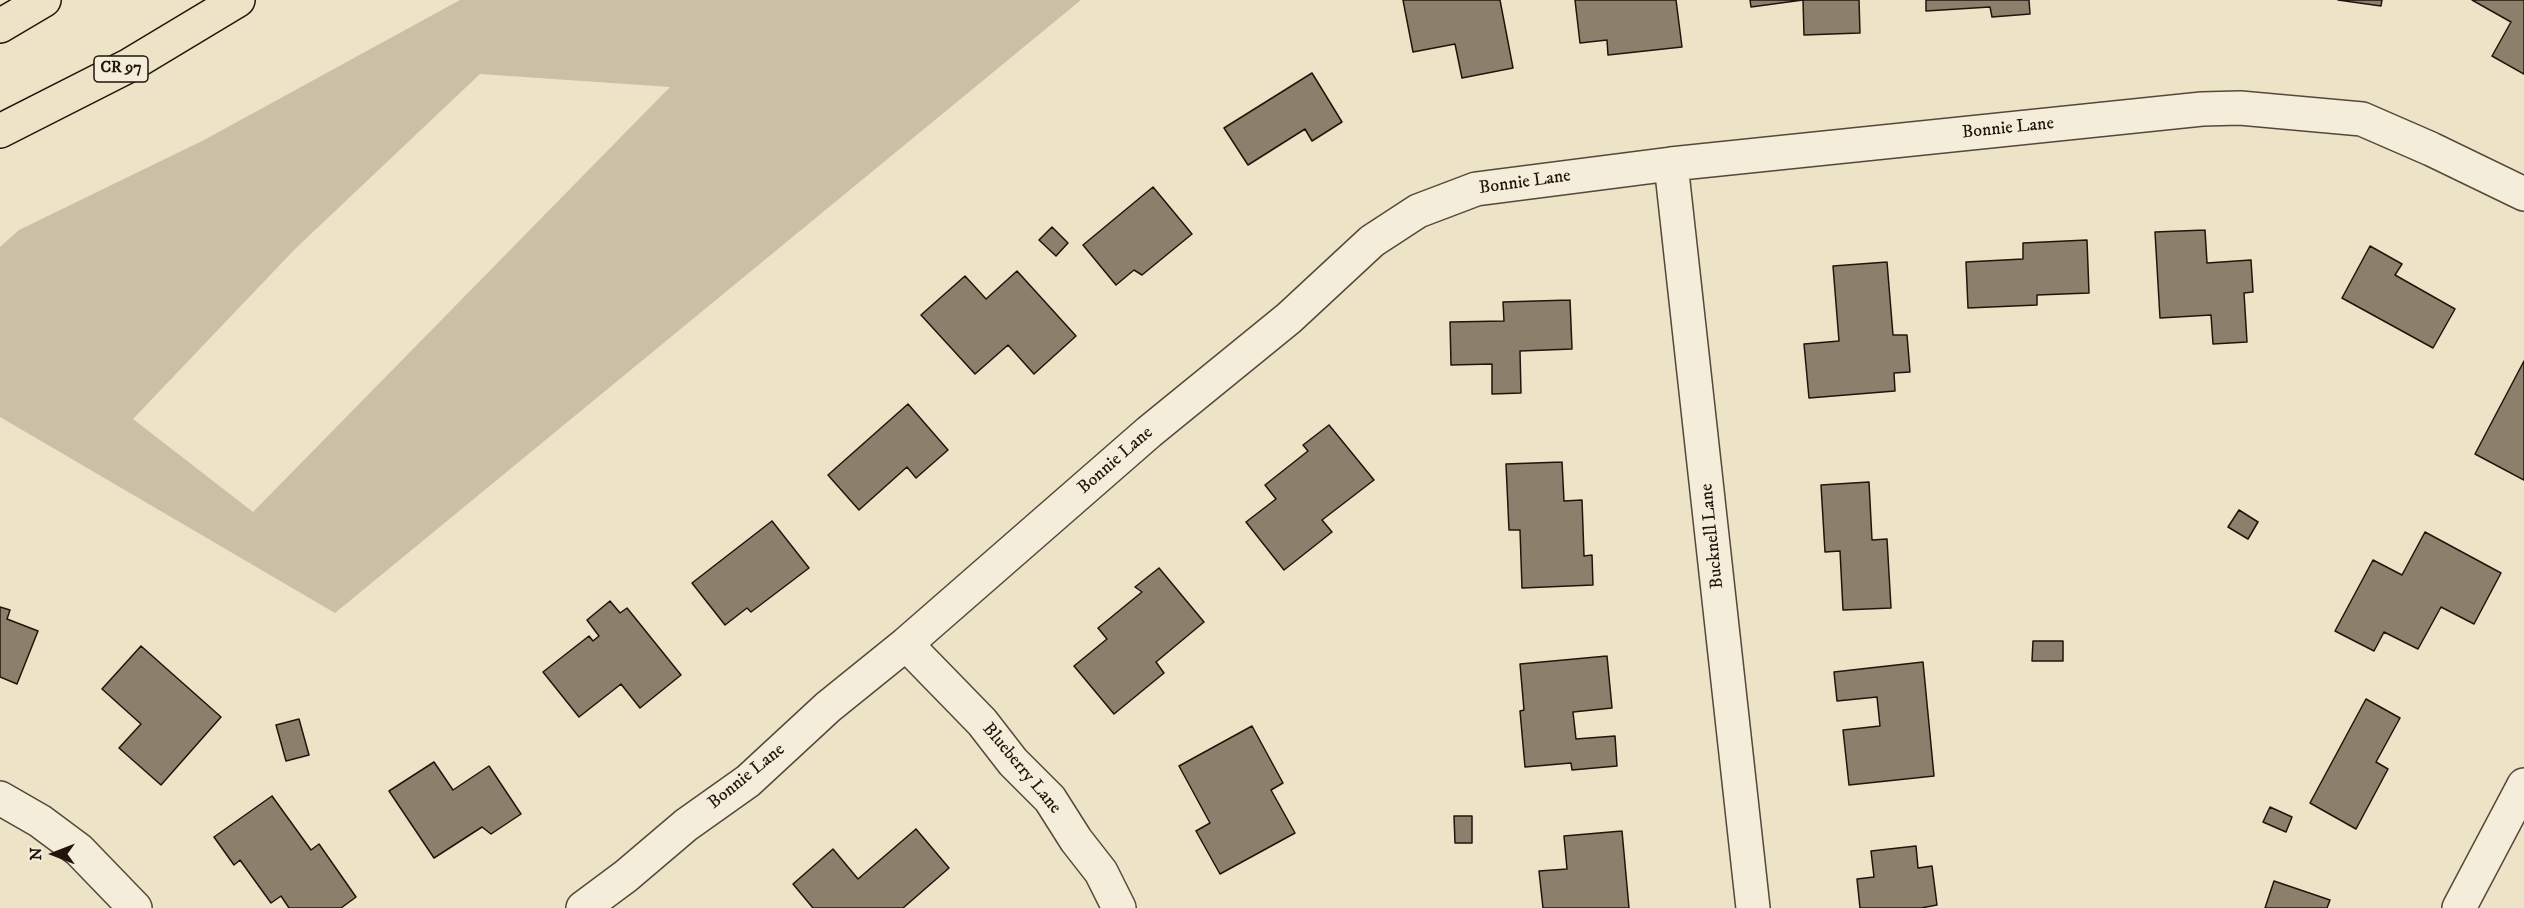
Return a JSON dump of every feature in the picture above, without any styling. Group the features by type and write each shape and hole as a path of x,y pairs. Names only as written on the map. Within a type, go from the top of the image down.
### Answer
{"highway":[{"path":"0,26 44,0"},
{"name":"CR 97","path":"0,131 130,65 238,0"}],"street":[{"name":"Bonnie Lane","path":"583,908 626,876 686,825 748,781 828,707 906,644 1149,432 1289,318 1372,241 1418,211 1476,189 1671,164 2202,109 2240,108 2362,119 2524,194"},
{"name":"Bucknell Lane","path":"1671,164 1753,908"},
{"name":"Blueberry Lane","path":"906,644 982,722 1013,762 1050,799 1076,840 1101,872 1119,908"},
{"path":"2459,908 2524,785"},
{"path":"0,798 40,821 79,850 135,908"}],"shaded area":[{"path":"460,0 1081,0 335,613 0,417 0,247 19,230 204,140","holes":["480,74 670,87 253,512 133,419 295,249"]}],"building":[{"path":"1403,0 1500,0 1513,68 1462,78 1455,44 1413,52"},
{"path":"1575,0 1676,0 1682,47 1608,55 1607,40 1580,43"},
{"path":"1750,0 1803,0 1751,7"},
{"path":"1803,0 1859,0 1860,33 1804,35"},
{"path":"1926,0 2029,0 2030,14 1992,17 1990,7 1926,11"},
{"path":"2338,0 2382,0 2381,6"},
{"path":"2472,0 2524,0 2524,74 2492,56 2511,22"},
{"path":"1312,73 1342,122 1312,141 1305,129 1248,165 1224,128"},
{"path":"1153,187 1192,234 1142,275 1134,270 1116,285 1083,245"},
{"path":"1052,227 1068,243 1056,256 1039,240"},
{"path":"2205,230 2207,263 2251,260 2253,292 2244,293 2247,342 2213,344 2211,315 2160,318 2155,232"},
{"path":"2087,240 2089,293 2037,295 2037,305 1968,308 1966,262 2023,259 2023,243"},
{"path":"2370,246 2402,264 2395,275 2455,309 2433,348 2342,298"},
{"path":"1887,262 1893,335 1907,335 1910,372 1894,373 1895,391 1809,398 1804,344 1839,341 1833,266"},
{"path":"1017,271 1076,336 1034,374 1008,345 975,374 921,315 965,276 986,299"},
{"path":"1570,300 1572,349 1520,351 1521,393 1492,394 1492,364 1451,365 1450,322 1504,321 1503,302"},
{"path":"2524,361 2524,480 2475,454"},
{"path":"908,404 948,450 916,478 907,467 859,510 828,475"},
{"path":"1329,425 1374,480 1322,520 1332,532 1284,570 1246,522 1276,499 1265,485 1308,451 1303,445"},
{"path":"1562,462 1564,501 1582,500 1584,556 1592,555 1593,585 1522,588 1520,530 1509,530 1506,464"},
{"path":"1869,482 1872,540 1887,539 1891,608 1843,610 1840,551 1825,552 1821,485"},
{"path":"2239,510 2258,522 2248,539 2228,527"},
{"path":"772,521 809,568 751,612 747,608 725,625 692,583"},
{"path":"2425,532 2501,573 2474,624 2441,607 2418,649 2384,632 2374,651 2335,631 2373,560 2402,575"},
{"path":"1159,568 1204,622 1156,662 1164,673 1114,714 1074,666 1107,639 1098,628 1142,592 1135,587"},
{"path":"610,601 620,613 627,608 681,675 640,708 621,684 579,717 543,672 589,636 593,641 599,636 587,620"},
{"path":"0,607 10,610 7,619 38,631 17,684 0,677"},
{"path":"2033,641 2063,641 2063,661 2032,661"},
{"path":"141,646 221,717 161,785 119,748 141,724 102,689"},
{"path":"1607,656 1612,708 1573,712 1576,739 1615,736 1617,766 1572,770 1571,763 1525,767 1520,711 1524,710 1520,664"},
{"path":"1923,662 1934,776 1849,785 1843,730 1880,726 1877,697 1837,701 1834,672"},
{"path":"2366,699 2400,718 2376,762 2388,769 2356,829 2310,803"},
{"path":"299,719 309,755 286,761 276,725"},
{"path":"1252,726 1283,783 1271,790 1295,833 1220,874 1196,831 1210,823 1179,766"},
{"path":"434,762 453,790 489,766 521,814 491,834 482,827 434,858 389,791"},
{"path":"272,796 311,850 319,844 356,897 341,908 289,908 281,896 271,903 240,860 234,865 214,837"},
{"path":"2270,807 2292,817 2286,832 2263,822"},
{"path":"1454,816 1472,816 1472,843 1455,843"},
{"path":"916,829 949,868 903,908 813,908 793,884 833,849 858,879"},
{"path":"1622,831 1629,908 1543,908 1539,871 1567,869 1564,836"},
{"path":"1916,846 1918,868 1932,866 1937,905 1921,908 1860,908 1857,879 1874,877 1871,851"},
{"path":"2274,881 2330,900 2327,908 2265,908"}]}
